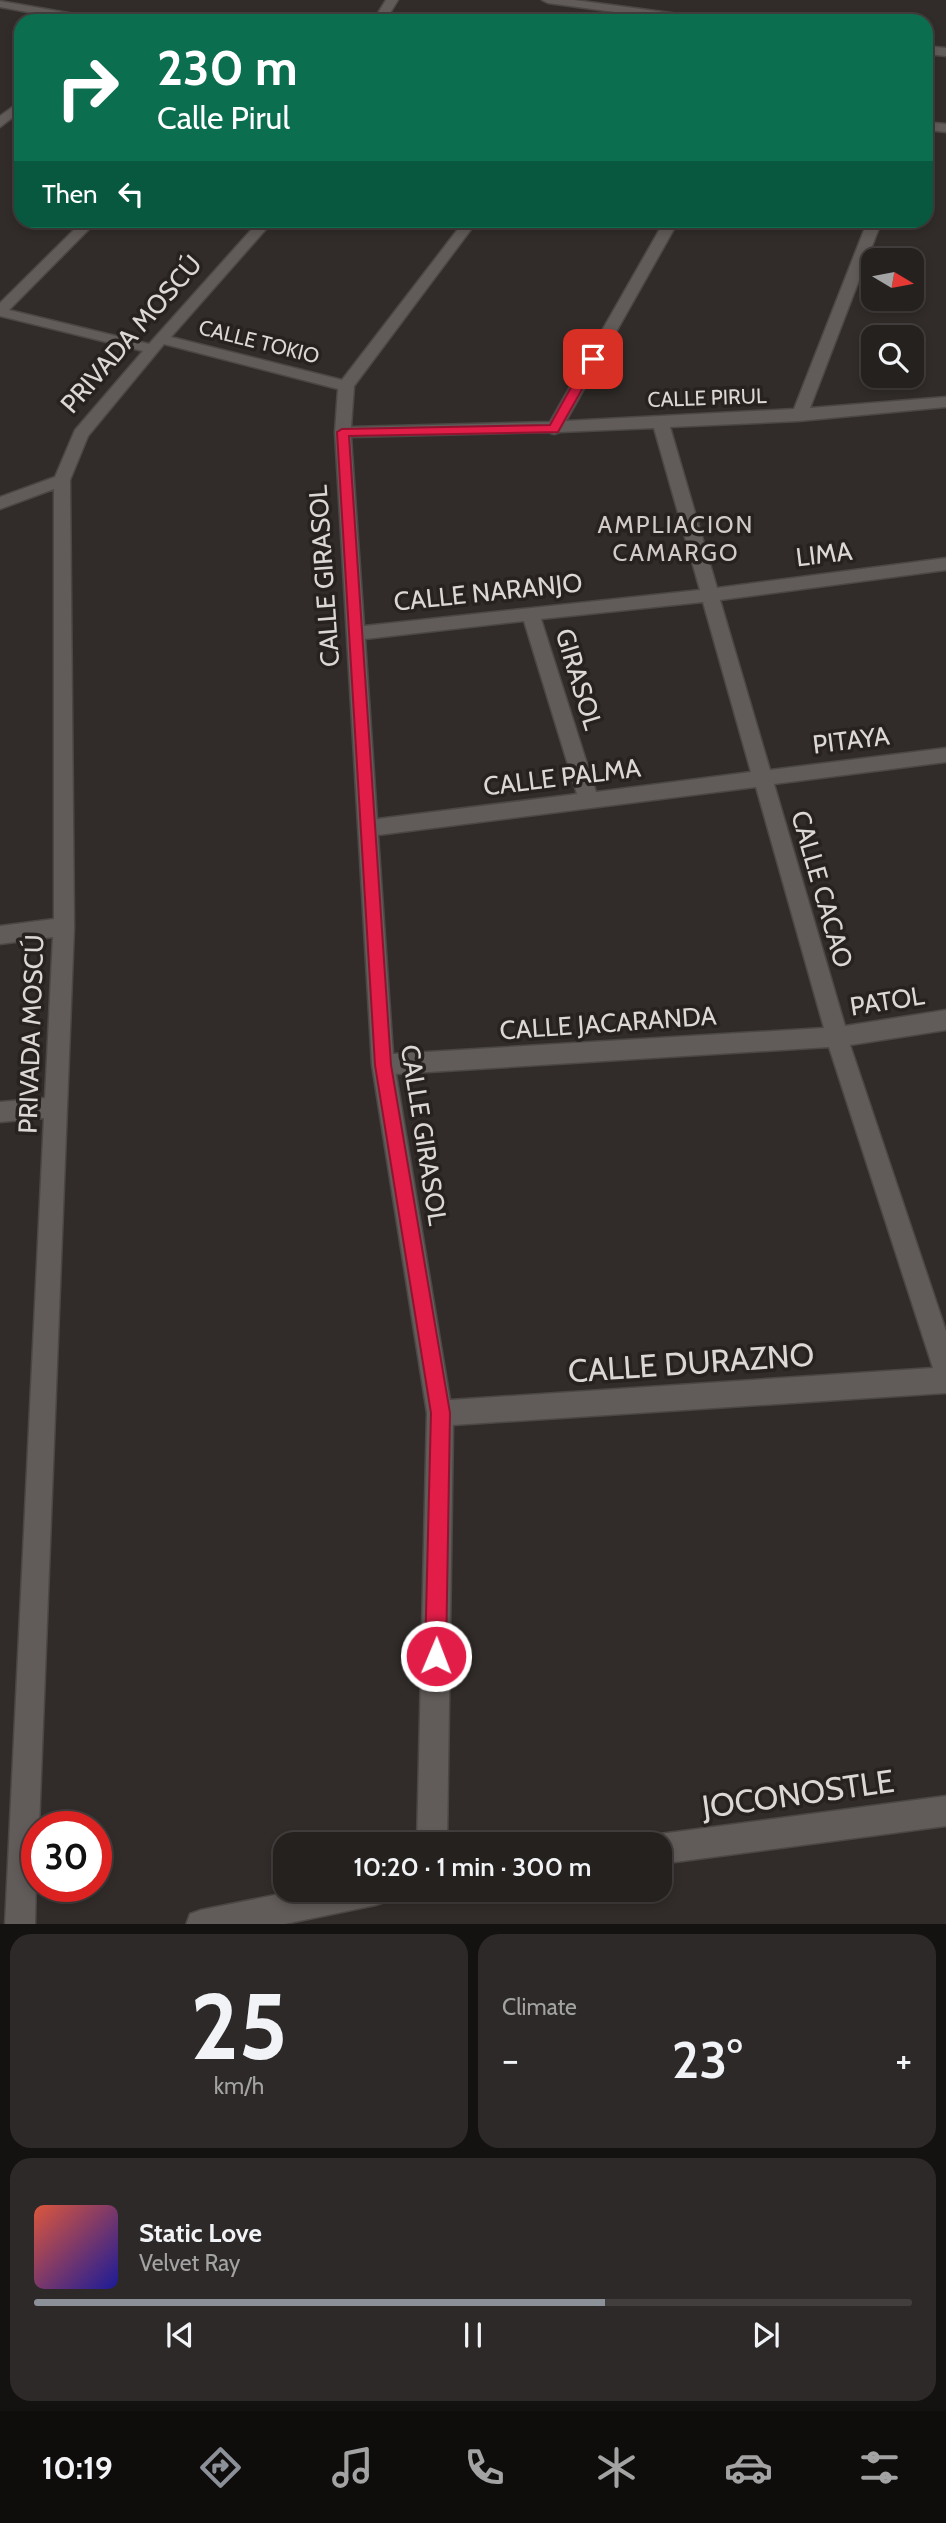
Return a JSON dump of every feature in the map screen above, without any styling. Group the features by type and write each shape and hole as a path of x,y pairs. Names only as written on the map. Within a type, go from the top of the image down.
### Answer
{"street":[{"path":"548,0 655,14"},
{"path":"0,4 57,14"},
{"path":"0,123 14,111"},
{"path":"0,311 84,228"},
{"name":"PRIVADA MOSCÚ","path":"20,1924 64,927 61,480 80,435 261,228"},
{"path":"346,386 466,228"},
{"path":"554,429 667,228"},
{"path":"799,416 872,228"},
{"name":"CALLE TOKIO","path":"0,311 346,386"},
{"name":"CALLE GIRASOL","path":"346,386 342,432 383,1065 440,1413 432,1832"},
{"name":"CALLE PIRUL","path":"342,432 554,429 660,420 799,416 946,402"},
{"name":"CALLE CACAO","path":"660,420 837,1037 946,1369"},
{"path":"0,503 61,480"},
{"name":"LIMA","path":"710,595 946,564"},
{"name":"CALLE NARANJO","path":"356,633 710,595"},
{"name":"GIRASOL","path":"531,614 589,800"},
{"name":"PITAYA","path":"762,777 946,755"},
{"name":"CALLE PALMA","path":"369,828 762,777"},
{"path":"0,935 64,927"},
{"name":"PATOL","path":"837,1037 946,1020"},
{"name":"CALLE JACARANDA","path":"383,1065 837,1037"},
{"path":"0,1112 56,1107"},
{"name":"CALLE DURAZNO","path":"440,1413 946,1380"},
{"name":"JOCONOSTLE","path":"672,1847 946,1811"},
{"path":"201,1924 314,1902"}],"district":[{"name":"AMPLIACION CAMARGO","path":"676,539"}],"route":[{"path":"436,1656 440,1413 383,1065 342,432 554,429 593,359"}]}
